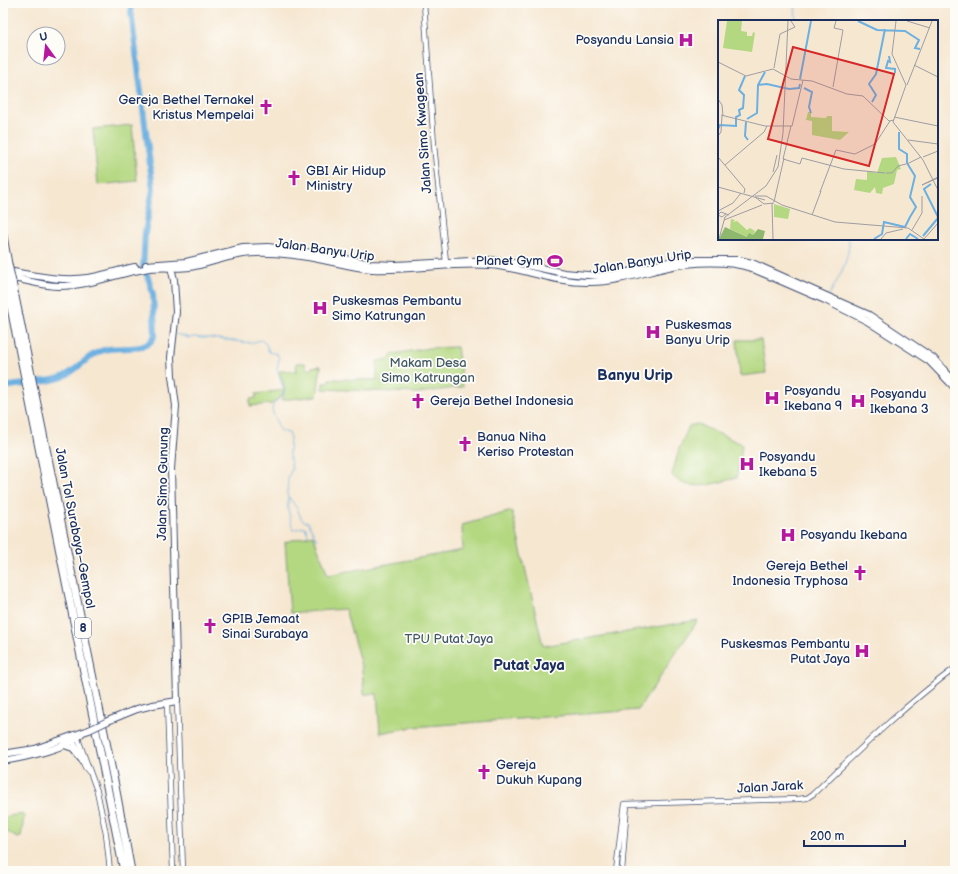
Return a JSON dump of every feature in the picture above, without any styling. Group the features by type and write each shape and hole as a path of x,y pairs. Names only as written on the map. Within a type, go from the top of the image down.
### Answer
{"highway":[{"name":"Jalan Tol Surabaya–Gempol","path":"3,236 7,280 115,786 131,871"},
{"name":"Jalan Tol Surabaya–Gempol","path":"30,383 124,871"}],"main road":[{"name":"Jalan Banyu Urip","path":"144,267 186,262 243,248 268,247 321,254 353,262 387,267 490,260 521,264 564,273 604,276 678,263 737,264 749,267 869,315 922,349 933,358 955,382"},
{"name":"Jalan Banyu Urip","path":"144,267 171,269 192,266 234,255 253,252 290,254 353,267 490,265 514,269 546,278 575,282 601,282 622,279 678,263"},
{"path":"7,280 56,286 87,281 144,267"},
{"name":"Jalan Simo Gunung","path":"171,269 176,312 171,357 176,406 172,469 177,701"},
{"path":"3,271 60,279 87,281"},
{"name":"Jalan Banyu Urip","path":"827,299 867,321 920,354 929,361 955,388"},
{"path":"3,761 21,758 64,745 89,730 138,709 153,704 177,701"},
{"path":"3,754 35,749 76,737"},
{"path":"64,745 72,748 81,758"}],"street":[{"name":"Jalan Simo Kwagean","path":"424,3 434,145 446,262"},
{"name":"Jalan Jarak","path":"622,836 627,804 804,799 813,794 902,711 955,668"},
{"path":"177,701 183,871"},
{"path":"167,702 173,871"},
{"path":"76,737 81,758 85,767 90,773"},
{"path":"76,737 97,791 104,820 110,871"},
{"path":"170,766 179,766"},
{"path":"172,814 181,814"},
{"path":"616,871 622,836"},
{"path":"622,836 622,871"},
{"path":"173,840 182,840"}],"green space":[{"path":"132,125 137,181 98,185 93,129"},
{"path":"737,340 761,340 766,373 740,376"},
{"name":"Makam Desa Simo Katrungan","path":"457,347 463,387 419,393 323,389 323,383 329,383 329,379 377,380 377,361 389,359 393,354 429,348"},
{"path":"296,363 305,363 307,370 312,369 312,367 321,366 317,396 281,400 284,389 279,371 297,371"},
{"path":"283,390 283,394 272,404 250,406 250,399 256,398 256,394"},
{"path":"697,424 742,444 740,464 736,478 702,486 694,486 678,481 672,475 679,449 689,426"},
{"name":"TPU Putat Jaya","path":"512,511 543,646 698,620 638,710 413,727 380,733 377,694 364,694 362,669 345,609 290,613 285,542 313,535 328,575 463,550 462,525"},
{"path":"22,814 24,817 21,837 17,838 3,829 3,817"}],"waterway":[{"path":"3,387 60,378 72,372 92,355 98,352 147,345 152,341 155,334 153,294 148,277 143,268 145,233 153,189 130,3"},
{"path":"795,3 796,20"},
{"path":"829,295 846,261 849,240"},
{"path":"178,289 178,302"},
{"path":"176,334 189,338 210,338 251,343 261,340 266,344 269,352 277,354 279,358 277,370 284,390 283,395 273,405 272,410 280,431 289,433 290,436 289,454 292,469 288,478 287,495 297,508 301,518 308,522 317,540"},
{"path":"288,497 288,509 293,530 305,527 309,536"}],"place":[{"name":"Posyandu Lansia","path":"686,40"},
{"name":"Gereja Bethel Ternakel Kristus Mempelai","path":"266,107"},
{"name":"GBI Air Hidup Ministry","path":"294,178"},
{"name":"Planet Gym","path":"555,261"},
{"name":"Puskesmas Pembantu Simo Katrungan","path":"320,308"},
{"name":"Puskesmas Banyu Urip","path":"653,332"},
{"name":"Posyandu Ikebana 9","path":"772,398"},
{"name":"Gereja Bethel Indonesia","path":"418,401"},
{"name":"Posyandu Ikebana 3","path":"858,401"},
{"name":"Banua Niha Keriso Protestan","path":"465,444"},
{"name":"Posyandu Ikebana 5","path":"747,464"},
{"name":"Posyandu Ikebana","path":"788,535"},
{"name":"Gereja Bethel Indonesia Tryphosa","path":"860,573"},
{"name":"GPIB Jemaat Sinai Surabaya","path":"210,626"},
{"name":"Puskesmas Pembantu Putat Jaya","path":"862,651"},
{"name":"Gereja Dukuh Kupang","path":"484,772"}],"district":[{"name":"Banyu Urip","path":"635,375"},
{"name":"Putat Jaya","path":"529,665"}]}
